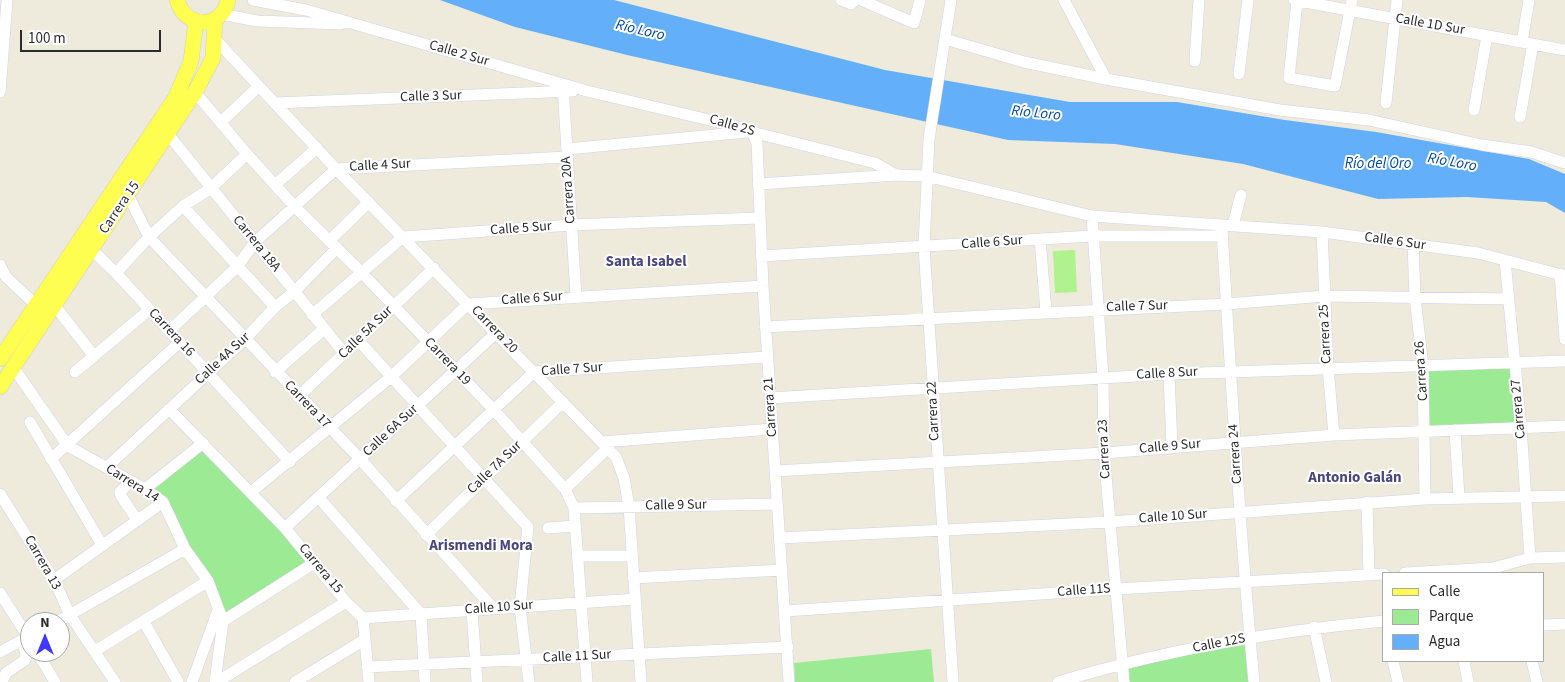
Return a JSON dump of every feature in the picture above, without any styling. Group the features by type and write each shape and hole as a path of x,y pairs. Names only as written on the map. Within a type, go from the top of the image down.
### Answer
{"main road":[{"path":"177,0 184,14 196,21 207,22 218,17 228,0"},
{"name":"Carrera 15","path":"6,363 55,306 195,92 213,58 218,17"},
{"name":"Carrera 15","path":"0,387 6,363 36,306 176,96 191,61 196,37 196,21"}],"street":[{"name":"Calle 2 Sur","path":"253,0 306,10 563,88"},
{"path":"852,1 914,23 920,0"},
{"path":"952,0 945,38 1024,62 1106,79 1280,110 1369,120 1482,145 1531,152 1565,163"},
{"path":"1064,0 1106,79"},
{"path":"1195,61 1200,0"},
{"path":"1239,74 1248,0"},
{"path":"1296,0 1289,78 1335,86 1351,6"},
{"name":"Calle 1D Sur","path":"1296,0 1351,6 1394,18 1565,50"},
{"path":"1386,103 1397,0"},
{"path":"1520,117 1529,0"},
{"path":"0,92 4,5"},
{"name":"Calle 2 Sur","path":"218,17 257,21 356,25"},
{"path":"1474,110 1487,36"},
{"name":"Carrera 22","path":"945,38 929,139 924,247 941,530 953,682"},
{"name":"Carrera 20","path":"215,39 336,168 616,456 624,478 629,507 641,682"},
{"path":"222,122 259,86"},
{"name":"Calle 2S","path":"563,88 587,91 743,128 752,132 875,163 898,175"},
{"name":"Calle 3 Sur","path":"275,103 563,88"},
{"name":"Carrera 20A","path":"563,88 576,296"},
{"name":"Carrera 19","path":"195,92 294,207 362,273 493,409 565,489 574,508 586,682"},
{"name":"Calle 4 Sur","path":"169,331 237,267 254,242 336,168 567,153 752,132"},
{"name":"Carrera 21","path":"752,132 757,143 762,286 789,682"},
{"name":"Carrera 18A","path":"168,134 210,189 344,354"},
{"path":"275,185 317,148"},
{"path":"116,273 149,237 183,206 210,189 247,154"},
{"path":"758,184 898,175 926,176 1092,216 1222,231"},
{"name":"Carrera 17","path":"128,195 149,237 328,428 360,459 494,609"},
{"path":"1234,225 1241,195"},
{"name":"Calle 4A Sur","path":"106,468 245,339 275,307 294,292 370,202"},
{"path":"183,206 275,307"},
{"name":"Carrera 23","path":"1092,216 1102,378 1104,453 1124,682"},
{"name":"Calle 5 Sur","path":"403,237 571,225 759,218"},
{"name":"Calle 6 Sur","path":"761,256 1092,236 1222,231 1234,225 1322,232 1478,253 1563,275"},
{"name":"Carrera 24","path":"1222,231 1232,371 1234,443 1254,682"},
{"name":"Carrera 25","path":"1322,232 1328,368 1334,435"},
{"path":"312,315 403,237"},
{"path":"1040,239 1046,312"},
{"name":"Carrera 16","path":"79,240 92,248 116,273 290,462"},
{"name":"Carrera 26","path":"1413,244 1415,297 1423,367 1426,499"},
{"name":"Carrera 27","path":"1506,260 1521,427 1530,558"},
{"path":"0,265 6,277 36,306"},
{"name":"Calle 5A Sur","path":"298,396 434,268"},
{"path":"1563,275 1565,339"},
{"name":"Calle 6 Sur","path":"468,304 762,286"},
{"name":"Calle 7 Sur","path":"765,328 1097,309 1226,304 1325,296 1509,299"},
{"path":"251,492 290,462 328,428 391,377 468,304"},
{"path":"55,306 94,356"},
{"path":"75,372 149,310"},
{"path":"275,372 324,329"},
{"name":"Calle 6A Sur","path":"285,528 496,333"},
{"path":"358,340 528,527 520,607 529,682"},
{"path":"51,459 68,446 180,342"},
{"name":"Calle 7 Sur","path":"396,500 534,372 767,357"},
{"name":"Calle 8 Sur","path":"770,398 1232,371 1423,367 1565,361"},
{"name":"Carrera 14","path":"6,363 68,446 145,489 163,502 185,549 208,581 223,621"},
{"path":"1169,374 1172,446"},
{"name":"Calle 7A Sur","path":"426,535 563,402"},
{"name":"Carrera 15","path":"169,409 285,528 346,602 363,618"},
{"path":"30,422 102,545"},
{"name":"Calle 9 Sur","path":"775,471 1104,453 1172,446 1334,435 1565,426"},
{"path":"565,489 605,445 772,429"},
{"path":"1455,430 1459,498"},
{"path":"145,489 203,443"},
{"path":"131,481 120,492 120,496 137,520"},
{"name":"Carrera 13","path":"0,494 54,580 69,612"},
{"name":"Calle 10 Sur","path":"780,538 1110,522 1367,502 1565,496"},
{"path":"319,498 421,614 424,682"},
{"path":"54,580 163,502"},
{"path":"1367,502 1369,575"},
{"name":"Calle 9 Sur","path":"574,508 777,504"},
{"path":"548,528 575,526"},
{"path":"70,615 185,549"},
{"path":"578,556 632,556"},
{"path":"1449,572 1493,571 1530,558 1565,557"},
{"path":"216,682 223,621 314,563"},
{"path":"633,578 782,570"},
{"name":"Calle 11S","path":"785,611 1116,589 1382,574"},
{"path":"95,650 144,622 208,581"},
{"path":"0,593 20,627"},
{"name":"Calle 10 Sur","path":"363,618 635,599"},
{"path":"216,682 346,602"},
{"path":"192,682 218,610"},
{"path":"472,610 477,682"},
{"name":"Carrera 13","path":"70,615 115,682"},
{"path":"363,618 368,682"},
{"name":"Calle 12S","path":"1058,682 1123,662 1250,638 1314,628 1382,621"},
{"path":"144,622 178,682"},
{"path":"1545,625 1565,624"},
{"path":"1314,628 1326,682"},
{"path":"295,682 364,640"},
{"path":"0,652 20,642"},
{"name":"Calle 11 Sur","path":"367,667 788,647"},
{"path":"2,682 6,673 22,662"},
{"path":"43,662 55,682"},
{"path":"1393,662 1398,682"},
{"path":"1464,662 1468,682"},
{"path":"1532,662 1537,682"}],"green space":[{"path":"1075,250 1077,292 1055,293 1053,251"},
{"path":"1514,363 1521,427 1424,431 1423,367"},
{"path":"203,443 314,563 223,621 163,502 145,489"},
{"path":"1245,642 1249,682 1129,682 1128,665"},
{"path":"931,649 934,682 795,682 794,663"}],"water":[{"name":"Río del Oro","path":"440,0 614,0 885,70 1070,102 1177,102 1285,120 1376,132 1529,159 1565,174 1565,213 1546,202 1467,197 1378,199 1243,164 1115,144 1008,140 627,55 515,27"}],"district":[{"name":"Santa Isabel","path":"646,263"},
{"name":"Antonio Galán","path":"1355,479"},
{"name":"Arismendi Mora","path":"481,547"}],"water label":[{"name":"Río Loro","path":"640,31"},
{"name":"Río Loro","path":"1036,114"},
{"name":"Río Loro","path":"1452,163"}]}
